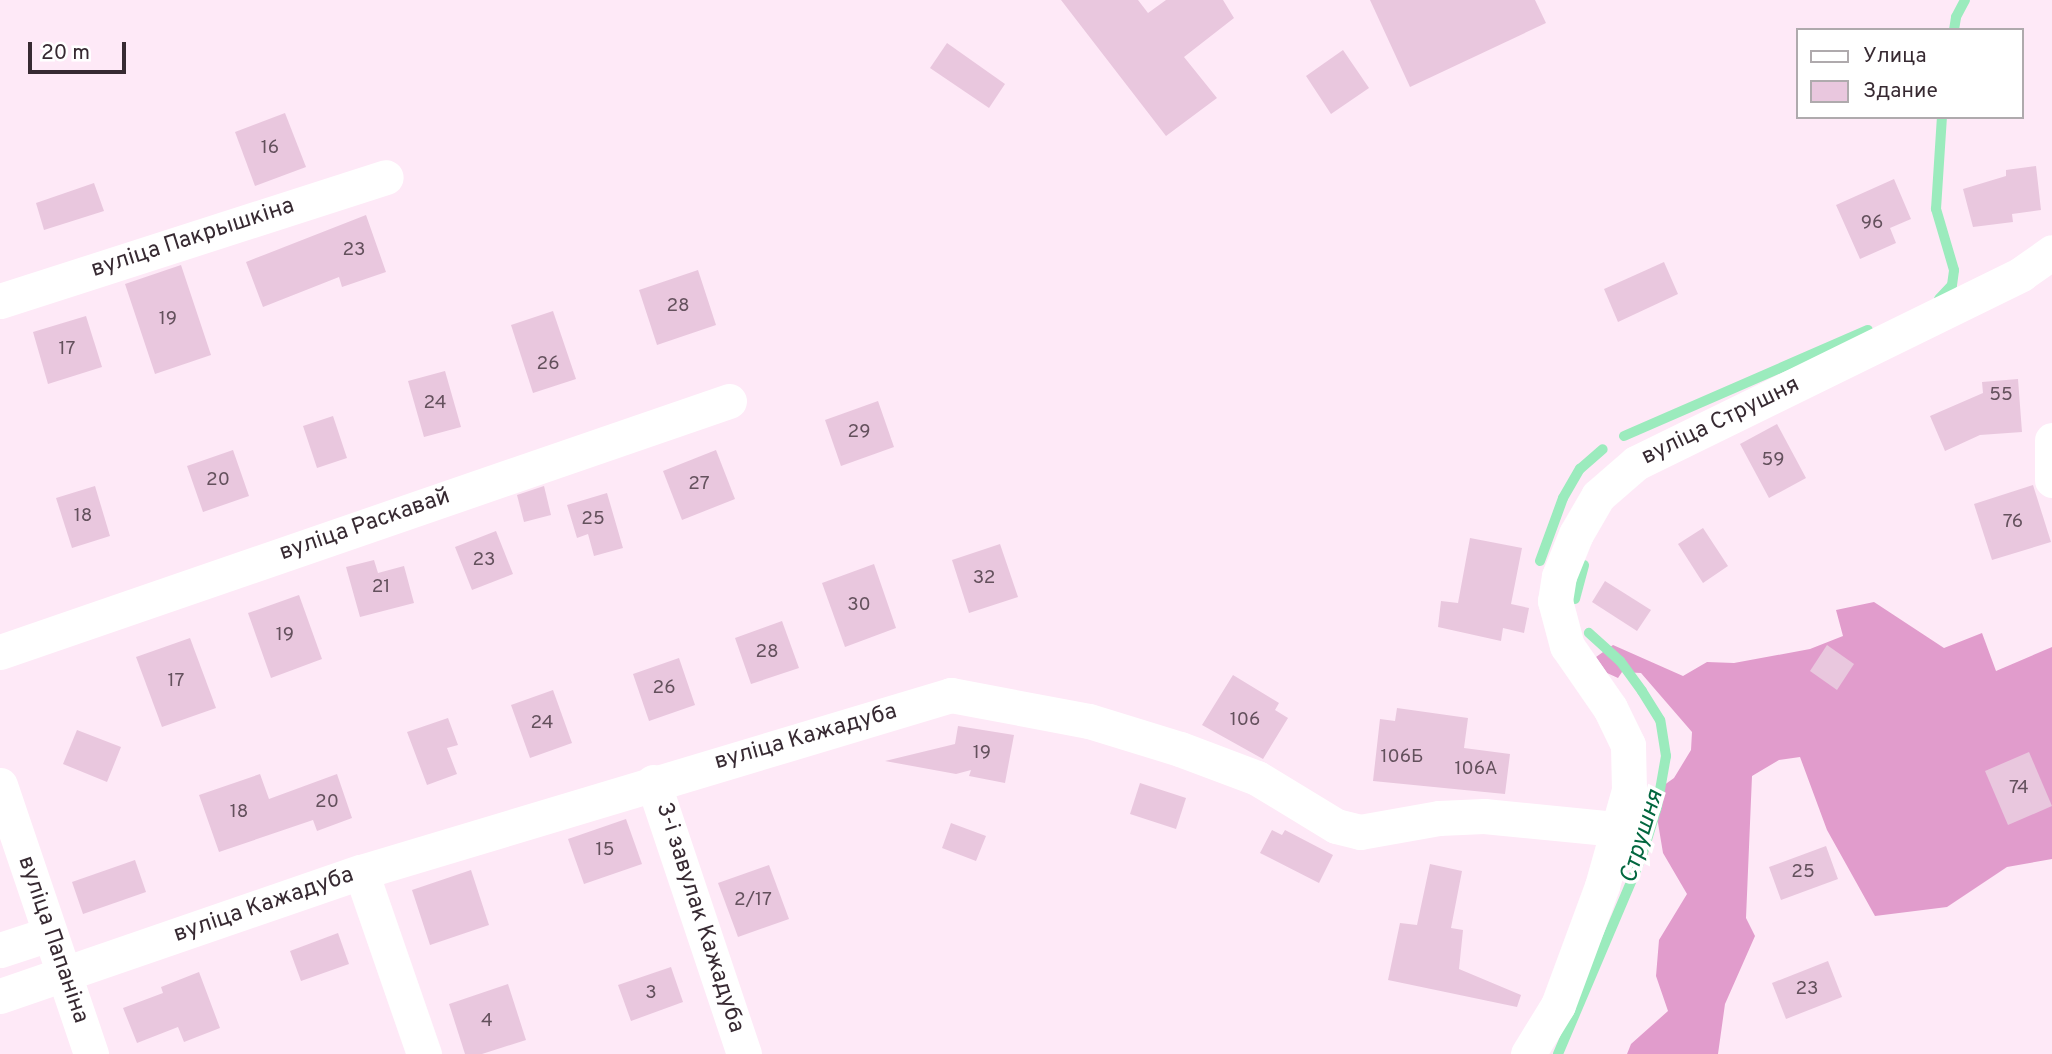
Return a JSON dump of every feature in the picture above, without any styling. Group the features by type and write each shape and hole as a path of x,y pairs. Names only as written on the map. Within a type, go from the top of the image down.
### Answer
{"street":[{"name":"вуліца Пакрышкіна","path":"0,300 386,177"},
{"name":"вуліца Струшня","path":"1528,1054 1558,1005 1602,886 1629,790 1628,745 1610,708 1567,646 1555,601 1559,576 1576,534 1598,495 1636,463 2021,274 2052,252"},
{"name":"вуліца Раскавай","path":"0,652 729,401"},
{"path":"2052,440 2052,480"},
{"name":"вуліца Кажадуба","path":"0,996 361,872 653,782 951,695 1089,721 1180,748 1257,778 1336,826 1360,832 1440,818 1484,816 1618,829"},
{"name":"3-і завулак Кажадуба","path":"653,782 744,1054"},
{"name":"вуліца Папаніна","path":"0,785 62,975 91,1054"},
{"path":"361,872 424,1054"},
{"path":"0,950 49,934"}],"shaded area":[{"path":"1874,602 1944,648 1982,633 1996,671 2052,647 2052,859 2007,867 1947,907 1875,916 1827,830 1800,757 1779,760 1752,776 1746,918 1755,936 1725,1004 1718,1054 1627,1054 1631,1044 1668,1011 1656,976 1659,940 1687,894 1663,853 1653,793 1674,778 1691,750 1692,732 1641,673 1622,672 1618,678 1607,673 1596,657 1613,645 1683,676 1707,662 1734,663 1810,649 1843,636 1836,610"}],"building":[{"path":"1061,0 1138,0 1148,13 1166,0 1223,0 1234,18 1184,57 1217,98 1166,136"},
{"path":"1370,0 1535,0 1546,23 1410,87"},
{"path":"947,43 1005,84 989,108 930,68"},
{"path":"1343,50 1369,88 1331,114 1306,76"},
{"path":"285,113 306,167 255,186 235,132"},
{"path":"2036,166 2041,210 2012,214 2013,222 1973,227 1963,189 2006,176 2006,170"},
{"path":"1894,179 1911,219 1890,228 1896,243 1860,259 1836,205"},
{"path":"94,183 104,211 44,230 36,203"},
{"path":"366,215 386,272 342,287 339,277 263,307 246,262"},
{"path":"1664,262 1678,294 1618,322 1604,289"},
{"path":"181,265 211,355 155,374 125,284"},
{"path":"698,270 716,325 657,345 639,290"},
{"path":"553,311 576,379 533,393 511,325"},
{"path":"86,316 102,367 48,384 33,332"},
{"path":"445,371 461,427 424,437 408,381"},
{"path":"2018,379 2022,432 1980,435 1945,451 1930,416 1983,393 1982,382"},
{"path":"878,401 894,447 841,466 825,420"},
{"path":"333,416 347,458 317,468 303,426"},
{"path":"1777,424 1806,478 1769,498 1740,444"},
{"path":"233,450 249,496 203,512 187,466"},
{"path":"716,450 735,499 682,520 663,471"},
{"path":"2033,485 2051,542 1992,560 1974,504"},
{"path":"95,486 110,536 72,548 56,498"},
{"path":"544,486 551,515 524,522 517,495"},
{"path":"607,493 623,548 594,556 588,534 577,538 567,505"},
{"path":"1703,528 1728,566 1703,583 1678,544"},
{"path":"496,531 513,574 472,590 455,547"},
{"path":"1470,538 1522,548 1511,604 1529,608 1524,633 1503,628 1501,641 1438,627 1441,601 1458,603"},
{"path":"1000,544 1018,597 969,613 952,560"},
{"path":"374,560 378,573 404,566 414,603 360,617 346,567"},
{"path":"874,564 896,628 845,647 822,583"},
{"path":"1605,581 1651,610 1637,631 1592,602"},
{"path":"299,595 322,659 271,678 248,613"},
{"path":"782,621 799,668 751,684 735,638"},
{"path":"190,638 216,708 162,727 136,657"},
{"path":"1827,645 1854,664 1837,690 1810,671"},
{"path":"679,658 695,705 649,721 633,674"},
{"path":"1233,675 1279,703 1275,710 1288,718 1263,759 1202,725"},
{"path":"553,690 572,743 530,758 511,705"},
{"path":"1397,708 1468,718 1464,748 1510,754 1505,794 1373,781 1380,719 1395,721"},
{"path":"448,718 458,745 447,748 457,774 427,785 407,732"},
{"path":"958,726 1014,735 1005,783 969,776 971,770 956,774 885,761 955,744"},
{"path":"77,730 121,747 107,782 63,764"},
{"path":"2029,752 2052,806 2008,825 1985,771"},
{"path":"260,774 269,799 337,774 352,818 317,831 313,820 219,852 199,795"},
{"path":"1140,783 1186,798 1176,829 1130,814"},
{"path":"626,819 642,864 584,884 568,839"},
{"path":"951,823 986,836 976,861 942,848"},
{"path":"1272,830 1282,835 1285,830 1333,855 1319,883 1260,853"},
{"path":"1826,846 1838,879 1781,900 1769,867"},
{"path":"135,860 146,892 83,914 72,882"},
{"path":"1430,864 1462,871 1451,928 1463,930 1459,969 1521,995 1517,1007 1388,980 1400,923 1417,925"},
{"path":"769,865 789,919 738,937 718,883"},
{"path":"471,870 489,925 430,945 412,890"},
{"path":"338,933 349,964 301,981 290,951"},
{"path":"1828,961 1842,997 1786,1019 1772,983"},
{"path":"671,967 683,1002 631,1021 618,985"},
{"path":"199,972 220,1028 184,1042 178,1027 137,1043 123,1008 163,993 161,987"},
{"path":"508,984 526,1040 482,1054 465,1054 449,1004"}],"waterway":[{"name":"Струшня","path":"1954,28 1956,17 1965,0"},
{"name":"Струшня","path":"1939,299 1952,285 1954,270 1936,209 1942,119"},
{"name":"Струшня","path":"1624,436 1868,330"},
{"name":"Струшня","path":"1540,561 1563,498 1580,469 1603,449"},
{"name":"Струшня","path":"1575,599 1584,565"},
{"name":"Струшня","path":"1558,1054 1642,856 1657,807 1666,756 1660,720 1642,691 1620,661 1589,633"}]}
